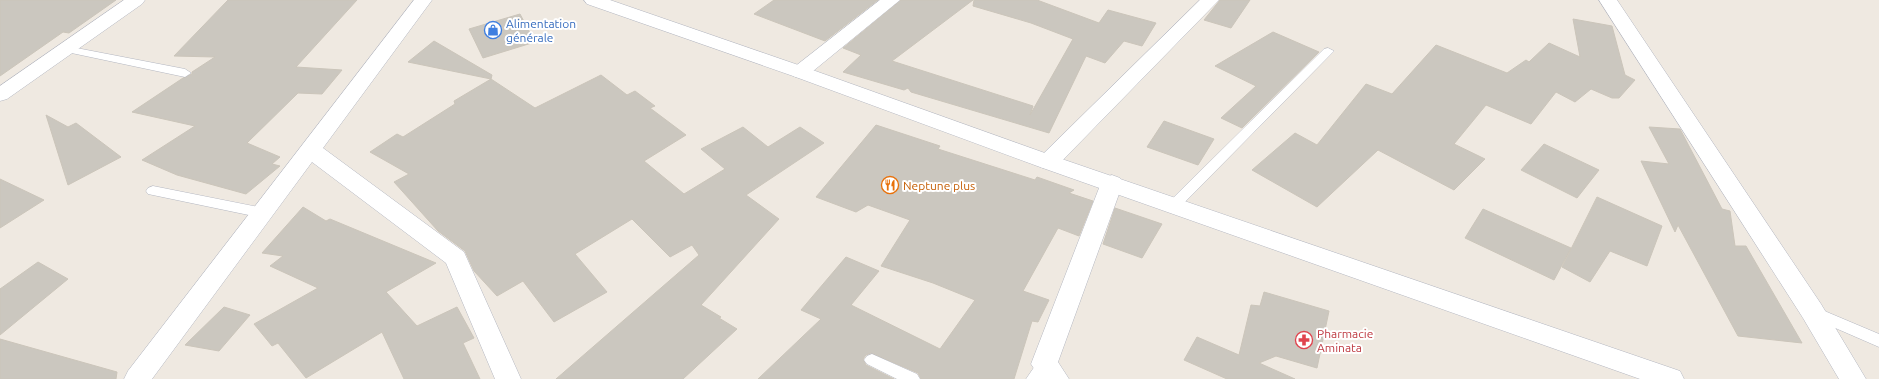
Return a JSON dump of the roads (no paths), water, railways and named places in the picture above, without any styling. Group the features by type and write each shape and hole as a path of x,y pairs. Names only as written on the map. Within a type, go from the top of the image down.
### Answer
{"street":[{"path":"0,95 136,0"},
{"path":"137,379 423,0"},
{"path":"593,0 800,72 1048,162 1672,379"},
{"path":"800,72 890,0"},
{"path":"1048,162 1210,0"},
{"path":"1608,0 1812,311 1853,379"},
{"path":"310,150 456,258 508,379"},
{"path":"1045,374 1112,183"}],"lane":[{"path":"66,49 185,73"},
{"path":"1174,205 1328,51"},
{"path":"153,191 263,213"},
{"path":"1812,311 1879,341"},
{"path":"872,360 912,379"}],"place":[{"name":"Alimentation générale","path":"493,30"},
{"name":"Neptune plus","path":"890,185"},
{"name":"Pharmacie Aminata","path":"1304,340"}]}
